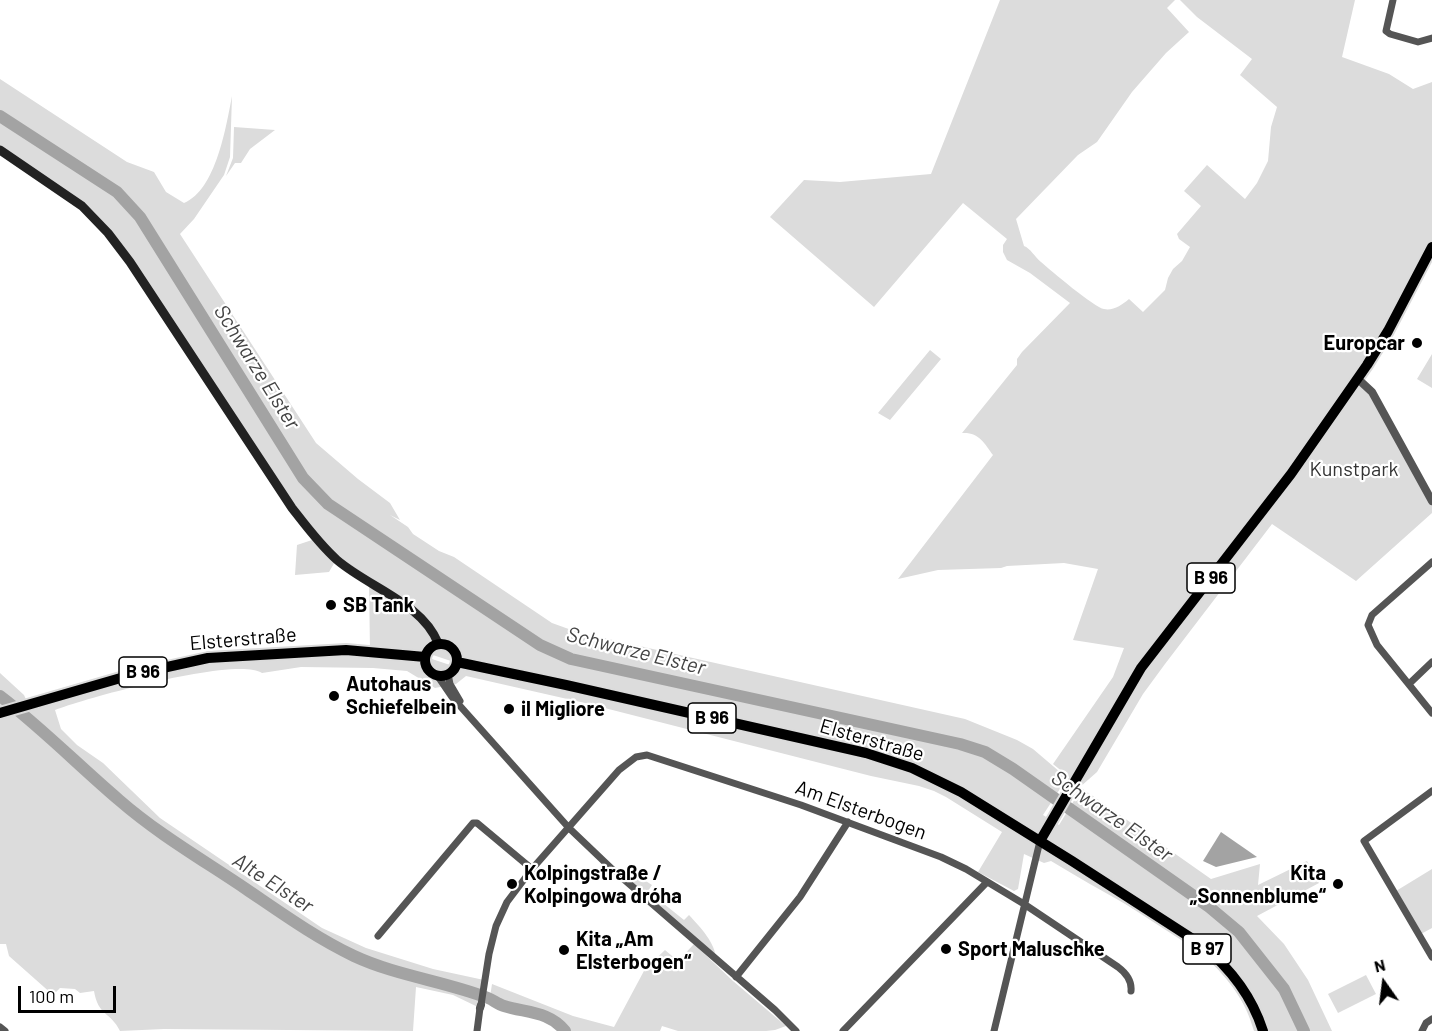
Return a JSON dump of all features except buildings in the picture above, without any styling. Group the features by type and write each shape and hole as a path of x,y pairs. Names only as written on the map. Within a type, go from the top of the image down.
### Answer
{"main road":[{"path":"0,150 59,188 82,206 108,233 130,262 292,508 316,539 337,560 361,578 417,613 434,632 438,643"},
{"name":"B 96","path":"1040,841 1141,668 1291,474 1358,379 1388,331 1432,247"},
{"path":"438,643 445,644 454,650 457,662 455,668 448,674 432,674 426,666 425,657 429,648 438,643"},
{"name":"Elsterstraße","path":"1,712 131,675 208,658 346,650 425,657"},
{"name":"Elsterstraße","path":"457,662 889,760 939,780 1169,922 1211,953 1245,991 1263,1031"}],"street":[{"path":"1393,0 1386,31 1418,42 1432,38"},
{"path":"1358,379 1372,392 1432,501"},
{"path":"1432,562 1372,615 1368,625 1377,645 1432,713"},
{"path":"1408,684 1432,662"},
{"path":"448,674 450,684 466,711"},
{"path":"437,675 445,690 569,828 612,869 796,1031"},
{"name":"Am Elsterbogen","path":"477,1031 496,926 507,902 532,869 625,765 636,757 647,755 781,798 941,857 966,869 1024,904 1118,967 1128,977 1131,991"},
{"path":"1432,791 1364,841 1432,957"},
{"path":"736,977 800,897 848,822"},
{"path":"378,936 473,823 477,823 532,869"},
{"path":"994,1031 1040,841"},
{"path":"843,1031 987,882"},
{"path":"1422,1031 1426,1023 1432,1019"},
{"path":"0,1027 5,1031"}],"green space":[{"path":"1000,0 1175,0 1167,8 1189,32 1166,53 1132,92 1097,142 1078,155 1016,219 1024,246 1072,288 1104,309 1114,308 1129,299 1143,312 1165,290 1173,269 1182,261 1190,247 1179,239 1177,234 1201,206 1184,191 1207,165 1245,199 1257,183 1268,161 1271,127 1277,107 1240,75 1252,59 1197,17 1180,0 1355,0 1342,57 1389,74 1413,89 1432,82 1432,244 1367,364 1182,614 1074,781 1053,764 1113,677 1124,648 1073,640 1098,569 1064,563 938,570 898,579 993,455 977,436 962,433 1017,365 1017,359 1022,352 1070,303 1030,273 1007,260 1003,252 1003,245 1007,239 963,203 874,307 770,217 804,180 840,182 931,174"},
{"name":"Kunstpark","path":"0,79 127,162 154,172 166,192 184,203 195,196 212,172 223,140 232,96 230,157 224,175 194,219 180,234 316,443 390,503 400,520 390,515 408,527 413,534 439,551 454,557 552,623 577,632 965,719 1017,740 1033,749 1067,778 1043,815 1059,825 1078,794 1071,788 1122,702 1358,380 1372,392 1432,502 1432,513 1356,581 1272,524 1143,694 1097,772 1080,787 1211,879 1260,864 1258,885 1307,861 1319,883 1257,916 1284,944 1308,980 1332,1031 1254,1031 1246,1009 1234,989 1204,956 1167,929 1051,861 1044,863 1024,854 1018,889 1014,891 978,872 1002,832 934,791 585,703 466,676 456,684 435,688 407,671 373,668 301,667 262,673 247,669 223,670 161,681 55,710 61,729 77,745 103,763 160,818 322,928 366,948 433,969 484,980 480,1008 453,995 416,987 413,1031 164,1029 120,1031 98,1005 94,991 80,993 75,989 60,988 53,995 9,956 6,944 0,944 0,673 24,695 28,704 173,666 370,651 369,583 336,560 329,572 295,575 297,545 315,539 130,262 82,206 0,150","holes":["442,643 454,649 457,662 449,673 437,676 425,666 424,657 429,648"]},
{"path":"234,127 275,130 250,149 241,163 235,163 226,176 233,158"},
{"path":"930,350 941,359 890,420 878,413"},
{"path":"1432,354 1432,388 1417,379"},
{"path":"438,648 447,650 451,661 430,654"},
{"path":"429,658 450,665 443,670 436,670 431,667"},
{"path":"1432,869 1432,928 1419,935 1396,891"},
{"path":"614,870 635,874 652,885 648,891 684,920 689,915 710,941 716,960"},
{"path":"694,944 786,1026 766,1031 678,1031 662,1026 660,1031 565,1031 549,1019 510,1007 490,997 492,984 573,1016 614,1027 645,969 665,950 678,961"},
{"path":"1366,975 1376,994 1338,1013 1328,994"}],"shaded area":[{"path":"1221,832 1257,857 1216,867 1203,861"}],"waterway":[{"name":"Schwarze Elster","path":"0,116 117,192 140,217 303,478 328,504 540,645 571,659 960,744 985,752 1013,769 1208,906 1239,932 1284,989 1304,1031"},
{"name":"Alte Elster","path":"0,696 149,824 326,941 354,956 387,969 471,992 504,1006 544,1016 559,1024 565,1031"}],"place":[{"name":"Europcar","path":"1417,343"},
{"name":"SB Tank","path":"331,605"},
{"name":"Autohaus Schiefelbein","path":"334,696"},
{"name":"il Migliore","path":"509,709"},
{"name":"Kolpingstraße / Kolpingowa dróha","path":"512,884"},
{"name":"Kita „Sonnenblume“","path":"1338,884"},
{"name":"Sport Maluschke","path":"946,949"},
{"name":"Kita „Am Elsterbogen“","path":"564,950"}]}
